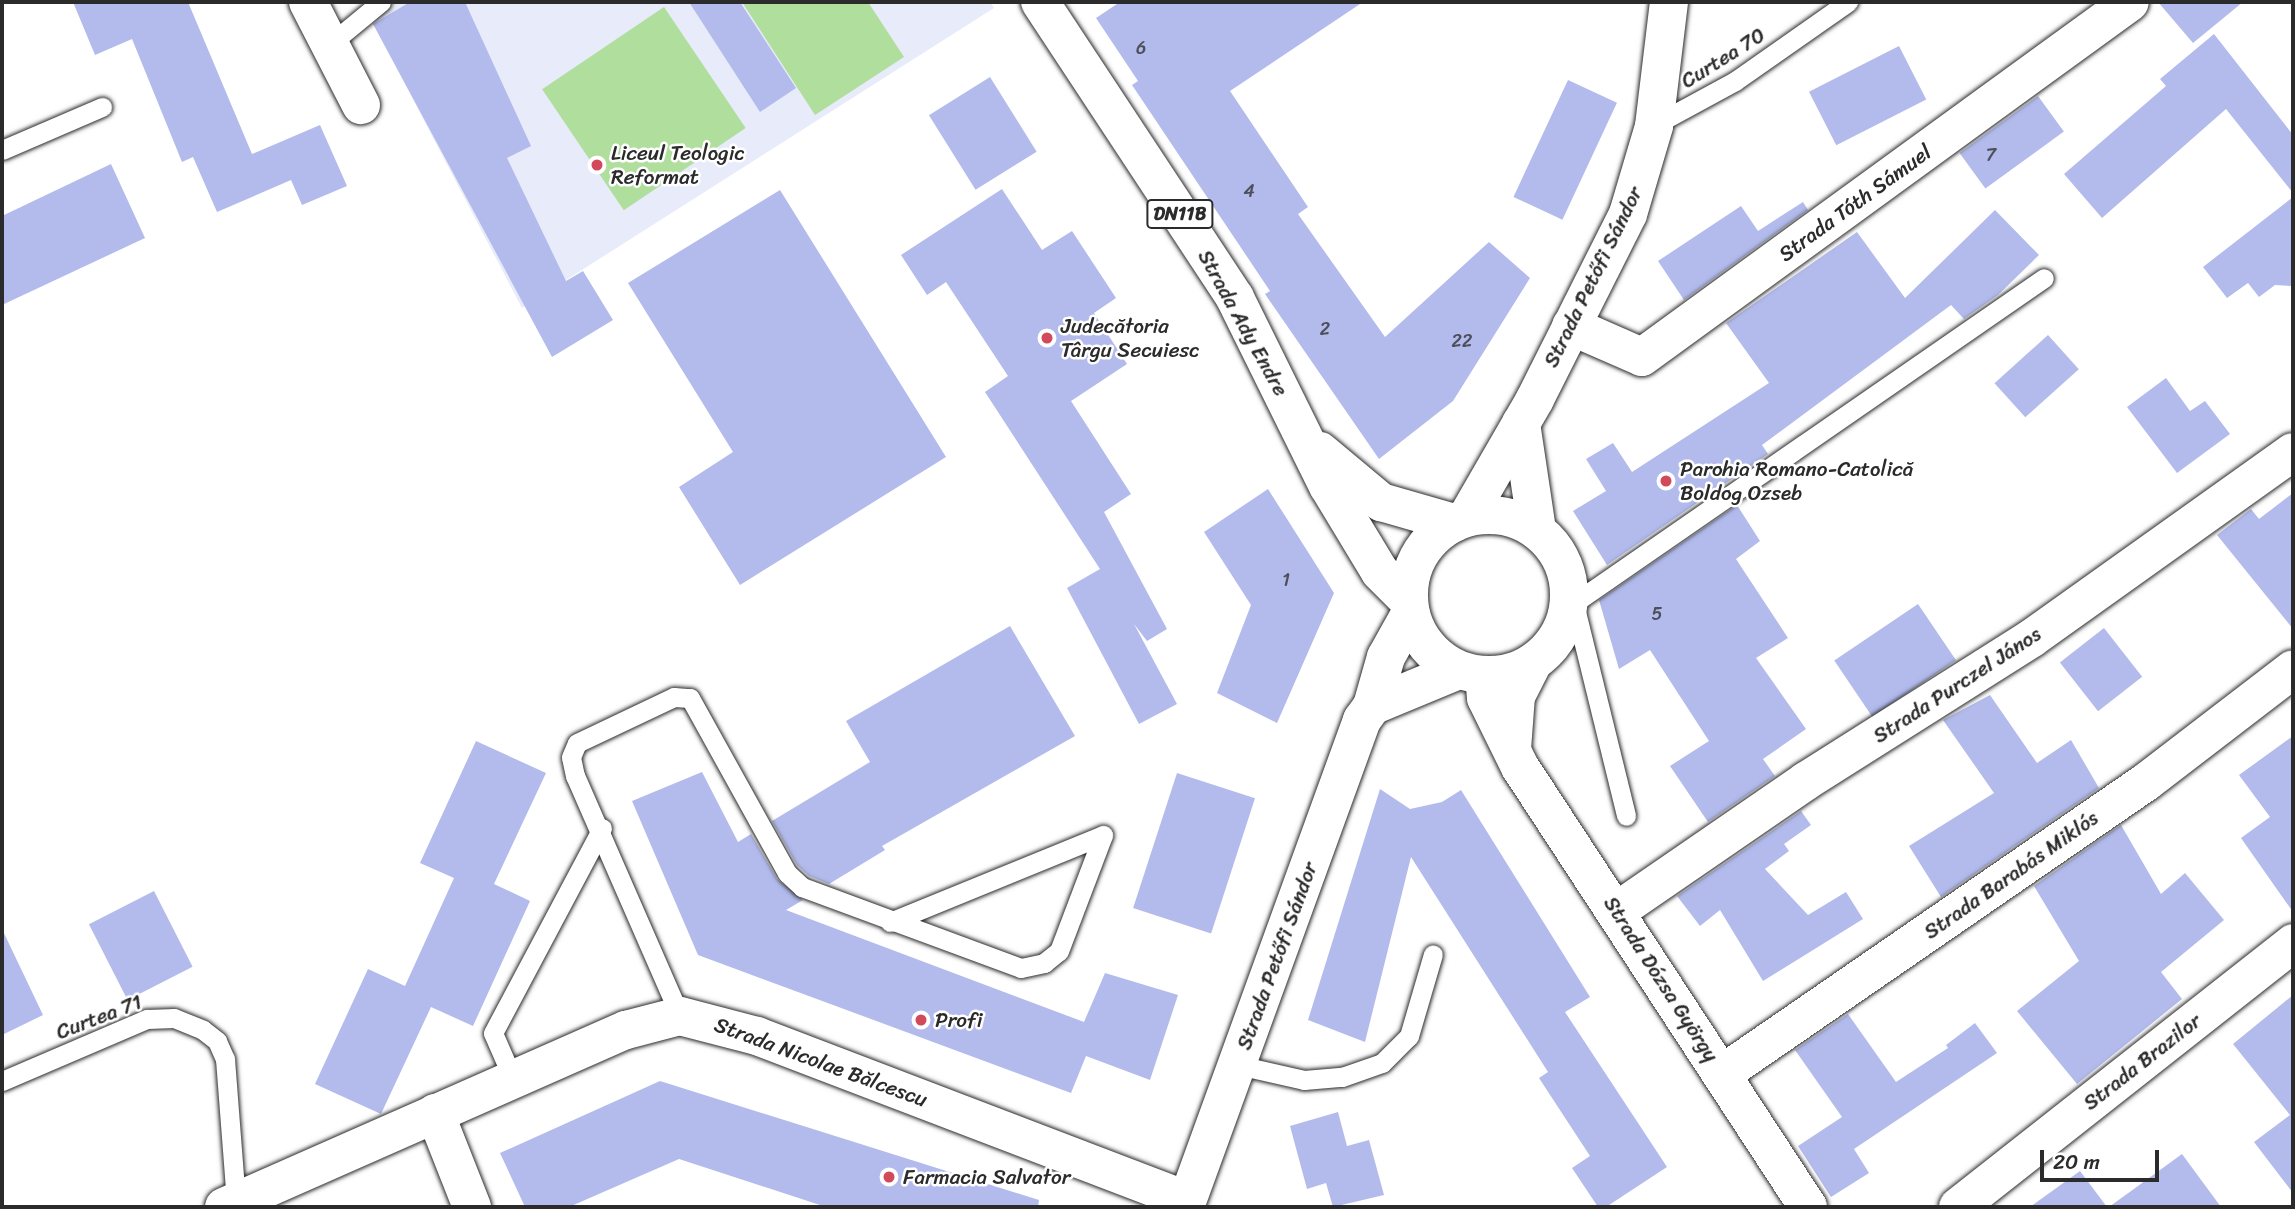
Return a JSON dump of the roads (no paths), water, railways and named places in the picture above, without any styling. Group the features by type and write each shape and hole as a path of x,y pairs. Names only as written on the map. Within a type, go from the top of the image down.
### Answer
{"street":[{"path":"308,2 361,105"},
{"name":"Strada Ady Endre","path":"1040,2 1235,298 1328,486 1380,572 1410,608"},
{"name":"Strada Petőfi Sándor","path":"1461,520 1521,424 1628,214 1654,125 1669,2"},
{"name":"Strada Tóth Sámuel","path":"1571,326 1643,357 2130,2"},
{"path":"1521,424 1537,530"},
{"name":"Strada Ady Endre","path":"1304,435 1344,474 1381,502 1461,520"},
{"name":"Strada Purczel János","path":"1617,911 1805,781 2032,638 2293,452"},
{"path":"1372,706 1472,673 1510,673 1533,662 1552,645 1565,622 1570,587 1555,548 1537,530 1514,518 1491,514 1461,520 1427,543 1415,564 1410,608 1420,638 1437,657 1472,673"},
{"name":"Strada Petőfi Sándor","path":"1186,1204 1362,720 1372,706 1387,657 1410,608"},
{"path":"1512,751 1516,696 1533,662"},
{"name":"Strada Barabás Miklós","path":"1722,1074 2146,782 2293,669"},
{"name":"Strada Dózsa György","path":"1472,673 1512,751 1808,1207"},
{"name":"Strada Brazilor","path":"1958,1207 2293,943"},
{"name":"Strada Nicolae Bălcescu","path":"230,1204 626,1030 680,1016 757,1036 1186,1204"},
{"path":"435,1113 472,1207"}],"lane":[{"path":"330,44 381,2"},
{"name":"Curtea 70","path":"1654,125 1735,81 1848,2"},
{"path":"2,150 102,107"},
{"path":"1626,816 1570,587 2045,278"},
{"path":"680,1016 602,828 575,776 572,757 577,743 674,697 690,698 787,873 802,887 890,922 1021,968 1044,963 1059,951 1102,835 890,922"},
{"path":"513,1079 493,1032 602,828"},
{"path":"1238,1065 1304,1080 1342,1077 1382,1063 1409,1036 1433,954"},
{"name":"Curtea 71","path":"2,1081 147,1019 174,1018 203,1030 217,1041 225,1059 230,1204"}],"place":[{"name":"Liceul Teologic Reformat","path":"597,165"},
{"name":"Judecătoria Târgu Secuiesc","path":"1047,338"},
{"name":"Parohia Romano-Catolică Boldog Ozseb","path":"1666,481"},
{"name":"Profi","path":"921,1020"},
{"name":"Farmacia Salvator","path":"889,1177"}]}
